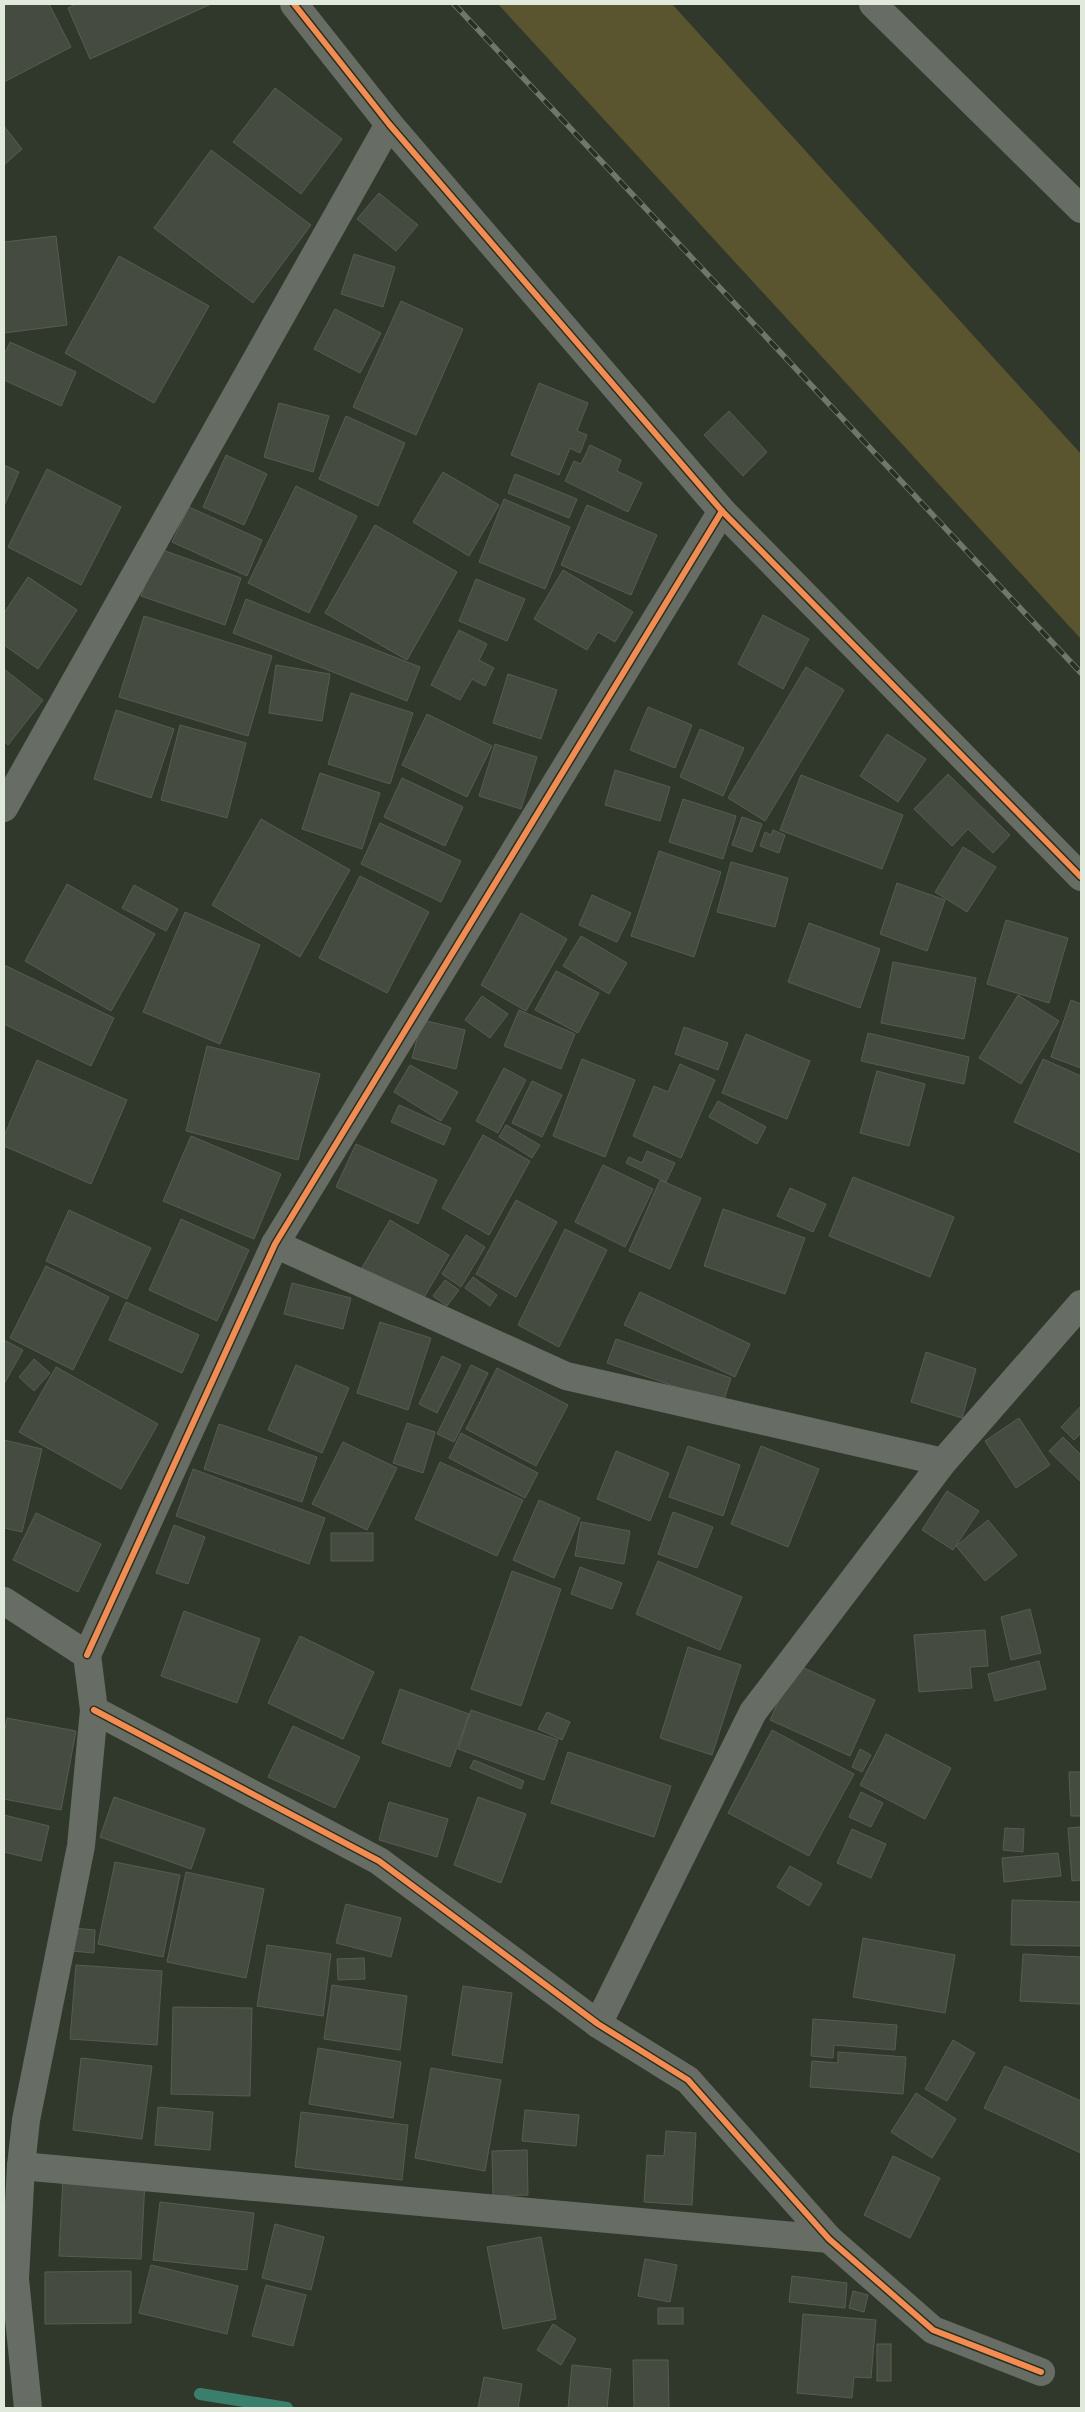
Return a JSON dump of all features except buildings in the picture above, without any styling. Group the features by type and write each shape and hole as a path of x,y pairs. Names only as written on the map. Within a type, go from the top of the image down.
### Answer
{"street":[{"path":"294,4 390,124 722,511 1081,877"},
{"path":"873,4 1081,209"},
{"path":"4,808 390,124"},
{"path":"28,2408 15,2279 20,2166 15,2117 81,1846 94,1710 86,1655 275,1244 722,511"},
{"path":"275,1244 566,1376 943,1462"},
{"path":"598,2024 753,1712 943,1462 1081,1304"},
{"path":"4,1600 86,1655"},
{"path":"94,1710 379,1861 598,2024 688,2080 829,2240 933,2330 1041,2372"},
{"path":"20,2166 829,2240"}],"shaded area":[{"path":"498,4 672,4 1081,454 1081,639"}],"waterway":[{"path":"200,2394 287,2408"}],"railway":[{"path":"454,4 1081,673"}],"cycle path":[{"path":"294,4 389,124 722,511 1081,877"},
{"path":"87,1655 275,1244 722,511"},
{"path":"94,1710 379,1861 598,2024 688,2080 829,2239 933,2330 1041,2372"}]}
